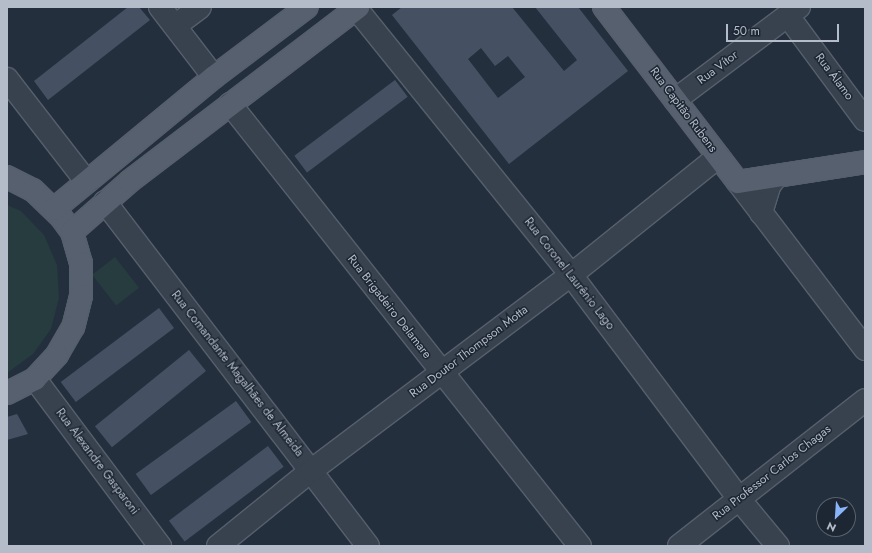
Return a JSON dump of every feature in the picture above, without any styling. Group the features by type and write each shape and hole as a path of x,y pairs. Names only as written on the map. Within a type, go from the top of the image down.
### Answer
{"main road":[{"path":"54,209 214,77 307,7"},
{"name":"Rua Capitão Rubens","path":"604,7 738,182"},
{"path":"72,232 105,202 230,104 357,8"},
{"path":"738,182 774,178 865,162"},
{"path":"7,177 33,190 54,209 72,232 81,263 81,296 73,327 57,355 35,379 7,393"}],"street":[{"path":"160,7 214,77"},
{"path":"175,26 200,7"},
{"name":"Rua Coronel Laurênio Lago","path":"357,8 571,275 739,499 778,546"},
{"name":"Rua Vítor","path":"675,100 793,12"},
{"name":"Rua Álamo","path":"793,12 865,120"},
{"path":"7,79 88,182"},
{"name":"Rua Brigadeiro Delamare","path":"230,104 441,373 580,546"},
{"name":"Rua Doutor Thompson Motta","path":"218,546 312,470 571,275 718,157"},
{"path":"761,213 769,186 774,178"},
{"name":"Rua Capitão Rubens","path":"738,182 865,349"},
{"name":"Rua Comandante Magalhães de Almeida","path":"105,202 312,470 368,546"},
{"name":"Rua Alexandre Gasparoni","path":"35,379 160,546"},
{"name":"Rua Professor Carlos Chagas","path":"679,546 865,400"}],"green space":[{"path":"7,205 21,211 44,235 57,265 59,298 51,329 33,354 7,373"},
{"path":"115,257 139,288 116,306 92,275"}],"building":[{"path":"128,7 139,7 150,20 48,100 34,81"},
{"path":"402,7 512,7 564,71 577,60 535,7 578,7 628,71 509,164 392,15","holes":["481,48 495,66 508,56 525,77 498,98 468,59"]},
{"path":"395,80 408,97 307,173 294,156"},
{"path":"159,308 174,328 76,402 61,382"},
{"path":"189,350 206,371 112,447 95,426"},
{"path":"236,401 251,422 151,495 136,474"},
{"path":"17,414 28,434 7,440 7,417"},
{"path":"268,446 284,467 185,541 169,521"}]}
